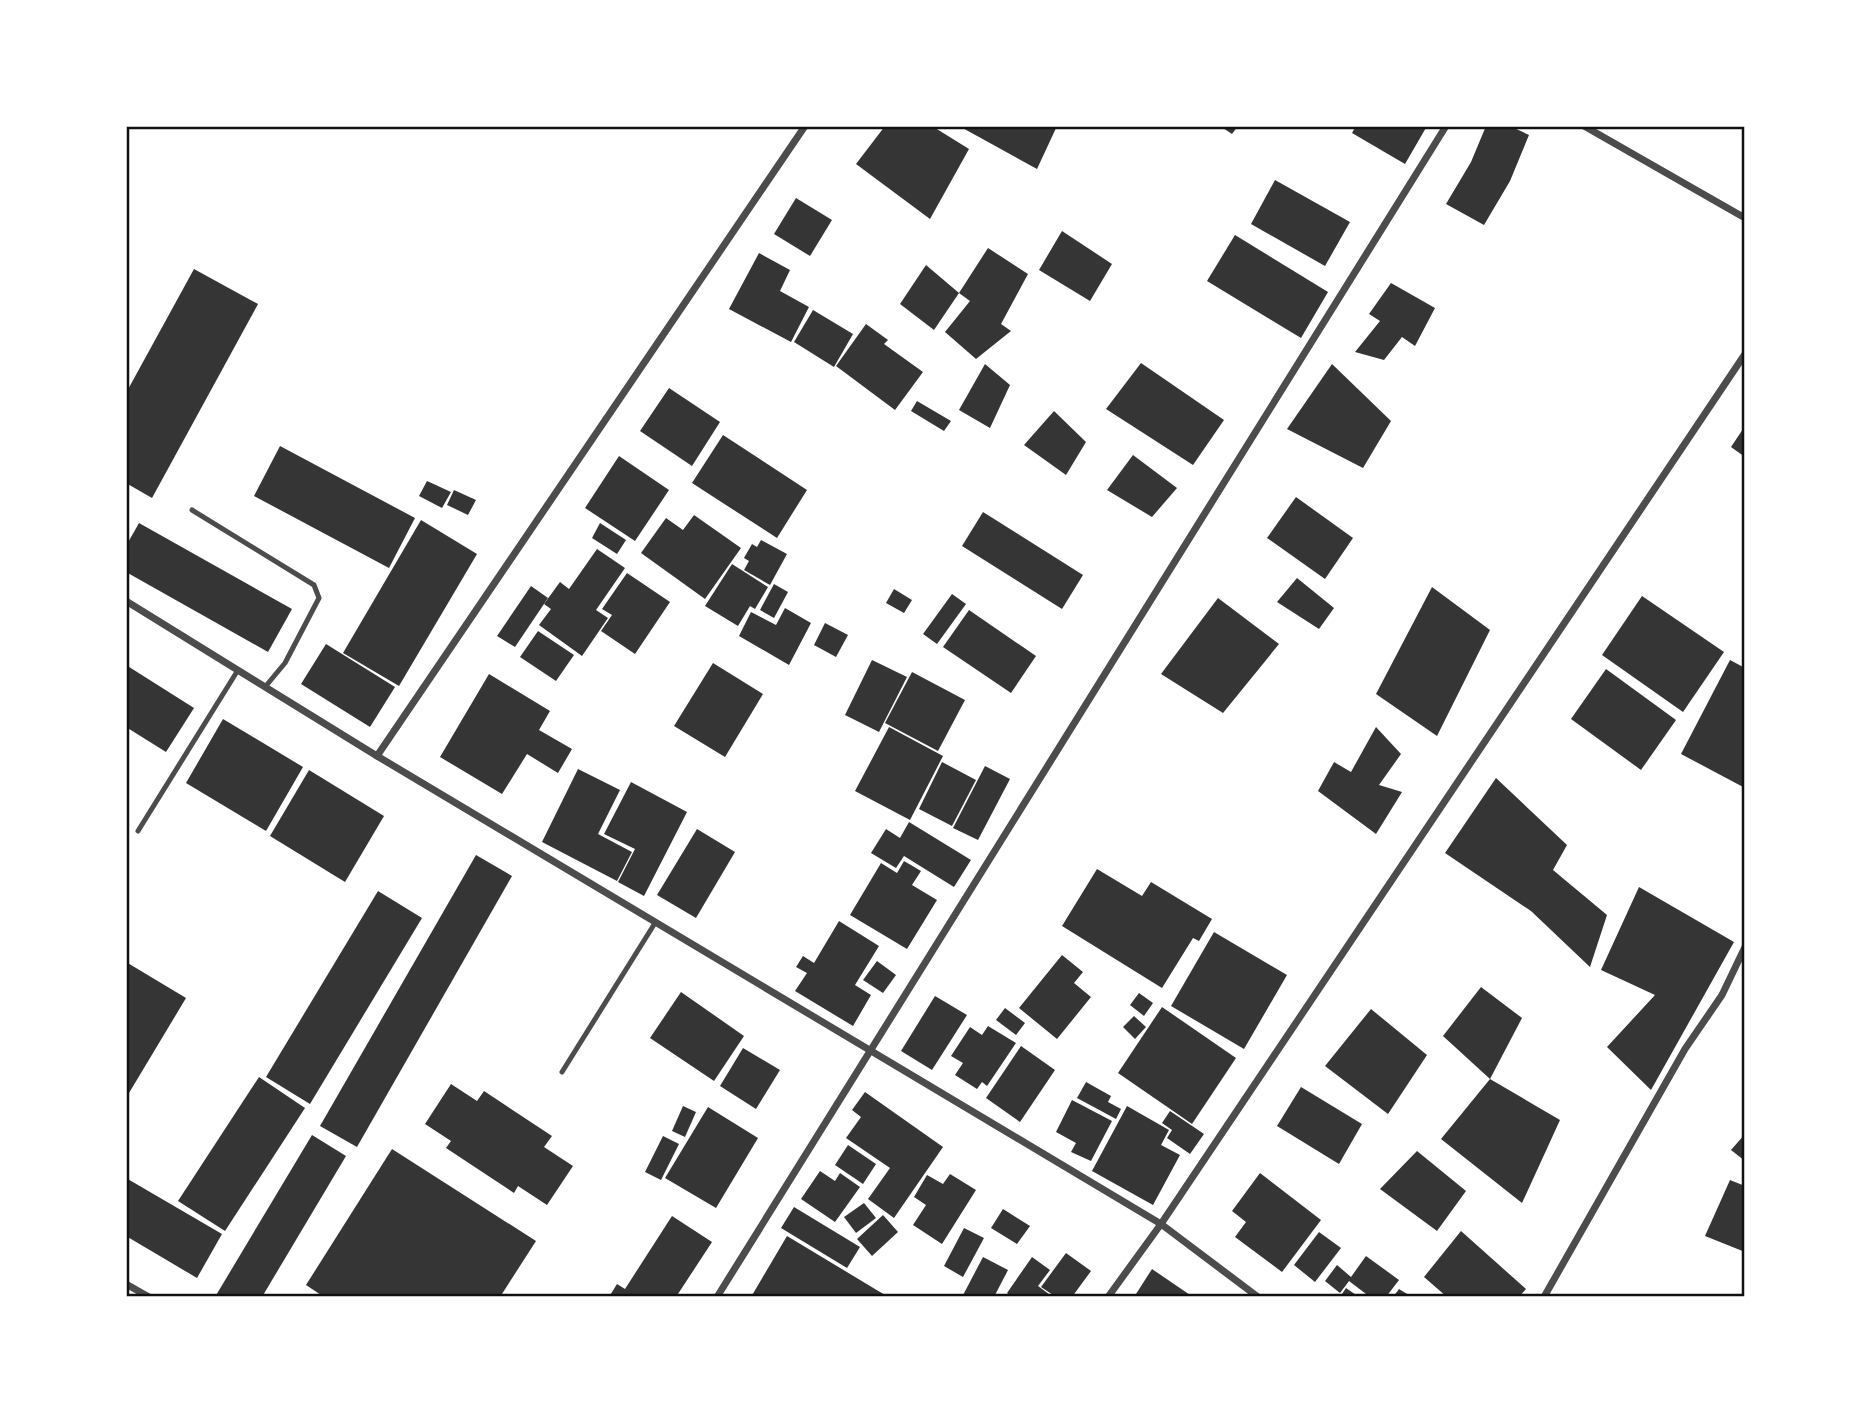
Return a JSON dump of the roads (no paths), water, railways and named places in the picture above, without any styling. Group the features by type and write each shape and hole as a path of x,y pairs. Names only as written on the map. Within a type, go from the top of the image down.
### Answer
{"street":[{"path":"377,756 805,126"},
{"path":"717,1297 1446,126"},
{"path":"1584,126 1745,218"},
{"path":"1108,1297 1161,1224 1745,354"},
{"path":"126,601 377,756 1161,1224 1258,1297"},
{"path":"1544,1297 1685,1049 1722,995 1745,947"},
{"path":"126,1284 149,1297"}],"lane":[{"path":"192,510 314,585 320,598 285,663 265,687"},
{"path":"138,831 238,670"},
{"path":"562,1072 655,923"}]}
